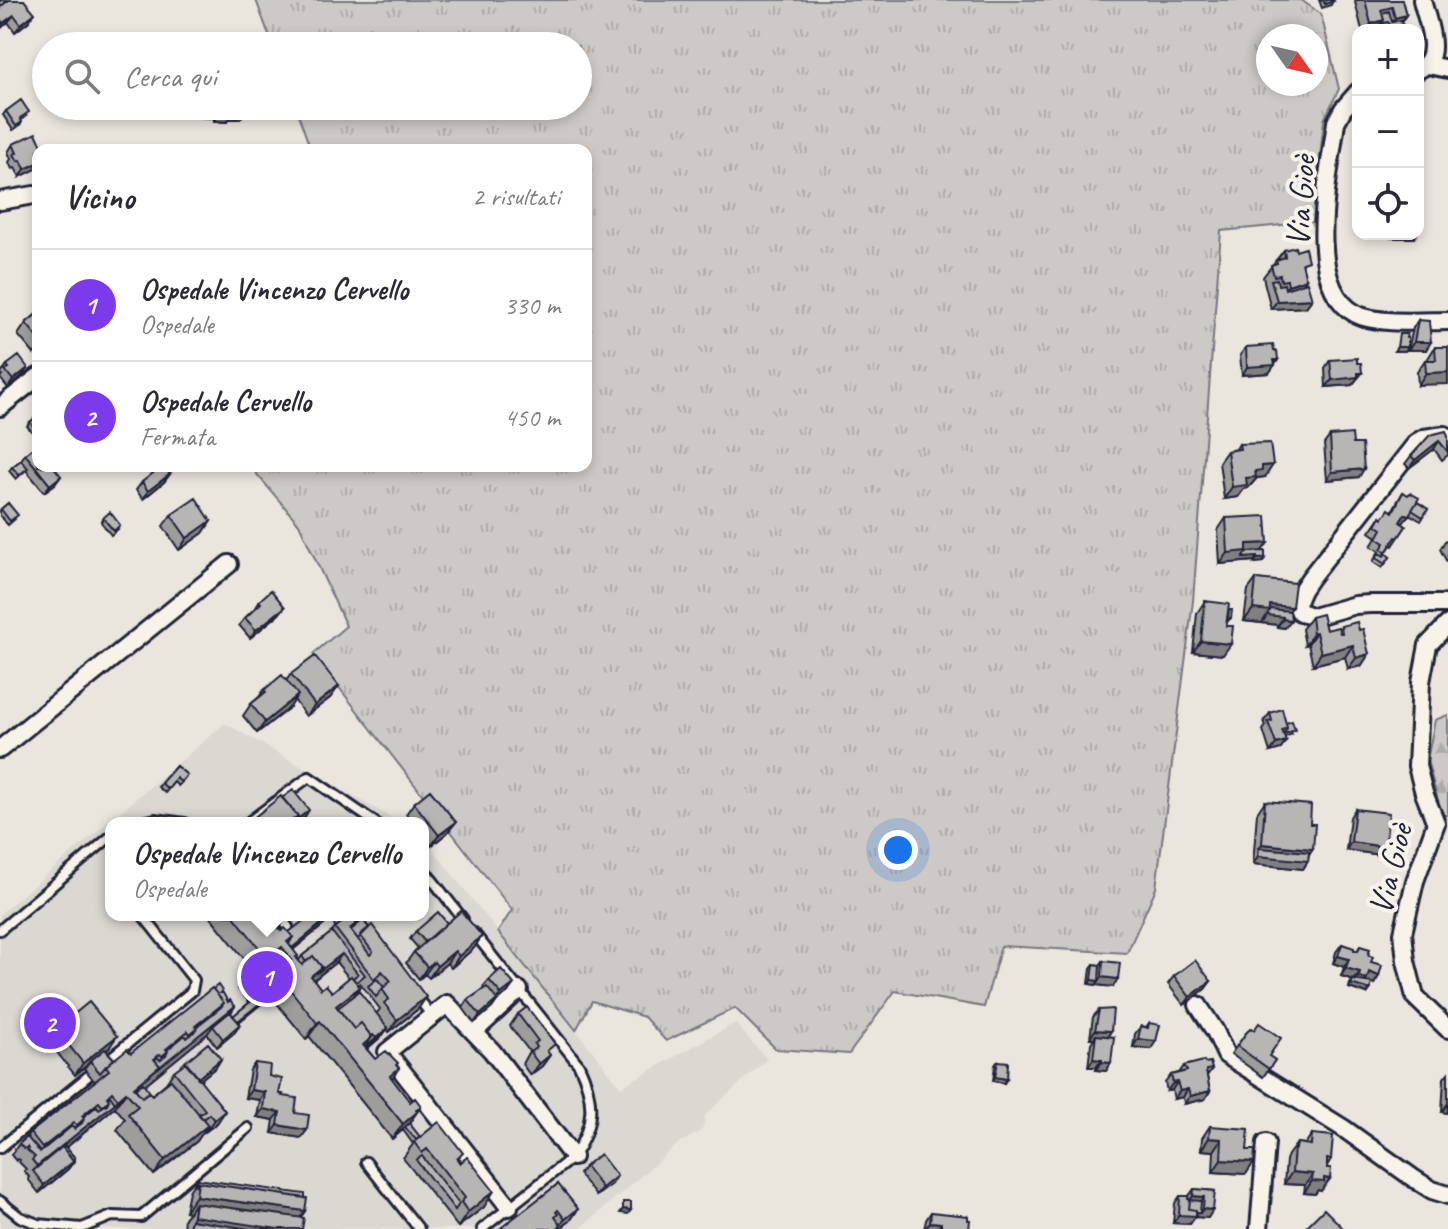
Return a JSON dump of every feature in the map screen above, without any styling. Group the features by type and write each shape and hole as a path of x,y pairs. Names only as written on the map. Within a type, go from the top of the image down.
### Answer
{"street":[{"path":"1422,0 1433,47 1431,59 1424,67"},
{"path":"1424,68 1448,69"},
{"name":"Via Gioè","path":"1354,96 1336,122 1330,168 1323,250 1332,290 1356,314 1373,320 1448,321"},
{"path":"0,201 32,195"},
{"path":"0,407 32,382"},
{"path":"1448,437 1424,438 1417,442 1310,578 1296,604 1300,612 1313,617 1355,605 1448,604"},
{"path":"0,749 229,564"},
{"name":"Via Gioè","path":"1448,624 1428,645 1421,682 1417,766 1436,823 1415,881 1403,933 1415,997 1448,1029"},
{"path":"474,1032 519,990"},
{"path":"509,1207 387,1052 447,1004 492,1051 573,1157"},
{"path":"1198,1005 1226,1055 1343,1128 1422,1184 1448,1195"},
{"path":"1259,1229 1266,1143"}],"lane":[{"path":"255,817 309,777 367,817"},
{"path":"0,930 105,841"},
{"path":"429,876 579,1065 588,1085 591,1105 583,1142 573,1157 482,1229"},
{"path":"0,1148 192,991 194,980 147,921"},
{"path":"284,921 288,927"},
{"path":"406,983 432,1016"},
{"path":"0,1201 10,1211 38,1224 82,1228 112,1216 141,1217 248,1128"},
{"path":"366,1162 419,1229"}],"shaded area":[{"path":"225,723 390,817 114,817"},
{"path":"105,825 105,921 429,921 429,845 621,1087 735,1023 767,1059 705,1115 703,1128 698,1133 679,1143 580,1229 0,1229 0,914"}],"green space":[{"path":"256,0 1301,0 1321,14 1323,24 1256,24 1256,96 1328,96 1328,43 1339,89 1324,120 1313,222 1221,231 1193,601 1156,888 1127,953 1001,946 984,1007 895,991 849,1054 776,1049 735,1008 666,1041 644,1017 592,1001 576,1030 498,932 512,910 313,654 346,626 299,524 255,472 592,472 592,144 309,144 300,120 592,120 592,32 268,32"},
{"path":"1448,715 1448,815 1442,815 1427,760 1435,720"}],"building":[{"path":"9,0 24,0 35,13 21,24 14,15 3,23 0,7"},
{"path":"1365,0 1402,0 1406,15 1395,18 1392,7 1381,10 1384,20 1371,24"},
{"path":"1389,11 1392,22 1401,20 1402,24 1381,24 1384,20 1382,13"},
{"path":"21,100 29,112 20,118 22,122 16,126 6,111"},
{"path":"36,133 41,144 32,144 32,166 25,169 21,160 18,161 13,144"},
{"path":"1295,247 1296,251 1305,248 1308,261 1302,263 1306,279 1288,285 1287,280 1281,281 1280,275 1274,276 1271,265 1285,257 1284,250"},
{"path":"1277,279 1278,285 1284,284 1285,289 1307,282 1312,299 1277,301 1271,280"},
{"path":"1418,320 1429,321 1431,342 1414,342"},
{"path":"1399,334 1407,334 1408,347 1397,347"},
{"path":"1273,345 1278,360 1274,360 1275,365 1247,367 1246,347"},
{"path":"1435,347 1448,347 1448,372 1426,373 1425,360 1436,360"},
{"path":"19,356 28,368 13,380 5,370"},
{"path":"1357,358 1362,373 1358,373 1358,377 1332,380 1330,360"},
{"path":"1446,431 1448,452 1439,441 1415,460 1411,456 1430,435"},
{"path":"1352,434 1353,444 1362,444 1364,469 1332,472 1330,436"},
{"path":"1270,443 1273,465 1262,466 1262,470 1255,471 1256,477 1246,478 1247,485 1232,487 1227,451 1240,449 1239,444"},
{"path":"32,448 32,463 25,454"},
{"path":"21,460 28,468 19,475 12,467"},
{"path":"40,472 58,472 61,476 50,485"},
{"path":"154,472 170,474 148,491 142,482"},
{"path":"1403,492 1419,498 1409,515 1405,514 1400,522 1406,526 1386,552 1381,549 1385,543 1377,538 1382,529 1376,525 1389,509 1393,512"},
{"path":"196,498 211,521 187,538 171,515"},
{"path":"1417,502 1428,509 1423,517 1412,510"},
{"path":"8,503 18,515 10,521 1,509"},
{"path":"110,512 120,525 114,531 103,518"},
{"path":"1266,516 1268,543 1247,544 1247,551 1228,553 1226,518"},
{"path":"1265,551 1265,558 1243,558 1247,552"},
{"path":"1379,553 1390,557 1385,564 1376,558"},
{"path":"1256,579 1295,583 1292,607 1270,605 1270,611 1253,609"},
{"path":"271,590 285,607 256,630 245,618"},
{"path":"1205,601 1229,604 1226,626 1233,626 1231,644 1201,641"},
{"path":"1270,609 1290,611 1291,620 1267,615"},
{"path":"1322,614 1326,630 1338,627 1342,633 1341,626 1357,622 1359,630 1363,629 1369,654 1356,658 1353,645 1321,653 1311,617"},
{"path":"315,656 339,686 315,705 291,674"},
{"path":"282,675 298,695 265,722 251,704"},
{"path":"1282,709 1287,728 1282,730 1286,741 1276,744 1268,722 1272,721 1270,713"},
{"path":"1292,721 1295,730 1285,734 1286,723"},
{"path":"176,766 187,775 181,782 176,778 168,789 161,783"},
{"path":"293,790 309,810 297,817 282,798"},
{"path":"430,790 456,822 439,835 429,822 429,817 425,817 414,803"},
{"path":"281,796 298,816 257,817"},
{"path":"1265,801 1311,805 1310,824 1315,824 1313,849 1262,844"},
{"path":"1355,809 1389,813 1385,847 1351,842"},
{"path":"1259,848 1309,852 1308,861 1258,856"},
{"path":"461,911 482,936 459,956 455,951 437,966 434,962 427,967 414,952"},
{"path":"438,912 447,923 425,942 416,931"},
{"path":"238,921 280,921 282,924 278,927 281,931 285,928 293,937 287,942 302,965 313,956 322,967 311,976 321,989 326,985 332,992 351,976 360,987 336,1006 354,1029 361,1023 372,1037 363,1045 375,1059 386,1051 398,1063 399,1068 390,1076 410,1102 415,1098 421,1106 417,1112 403,1124 320,1021 317,1023 277,973 292,960 282,947 268,959"},
{"path":"303,921 325,921 292,948 289,944 293,937 289,932"},
{"path":"344,921 359,921 350,929 370,955 373,952 360,935 372,925 426,997 397,1020 384,1003 389,999 382,989 391,981 382,971 374,979 335,928"},
{"path":"362,921 369,928 358,939 351,930"},
{"path":"332,932 365,975 356,982 353,978 358,974 342,954 316,974 322,967 313,956 306,962 302,956"},
{"path":"1342,944 1358,951 1360,946 1370,949 1368,955 1373,957 1371,962 1382,965 1379,976 1369,972 1367,979 1359,977 1360,972 1346,968 1349,959 1338,956"},
{"path":"276,955 285,966 254,994 244,981"},
{"path":"1195,960 1211,981 1190,997 1174,976"},
{"path":"1103,961 1120,963 1118,979 1102,977"},
{"path":"1094,964 1100,965 1099,981 1092,980"},
{"path":"501,969 514,984 501,994 489,980"},
{"path":"377,979 384,987 376,997 368,986"},
{"path":"1353,980 1372,983 1370,990 1351,984"},
{"path":"218,985 222,991 220,993 235,1006 157,1069 160,1066 155,1060 157,1057 160,1060 167,1050 185,1035 187,1038 224,1003 213,989"},
{"path":"270,986 274,992 238,1021 233,1016"},
{"path":"487,987 497,1000 480,1015 468,1000"},
{"path":"212,988 224,1003 195,1026 197,1028 190,1034 188,1031 162,1056 160,1054 154,1059 160,1066 134,1087 142,1097 149,1092 152,1095 171,1080 208,1125 165,1160 128,1114 138,1106 126,1092 118,1099 112,1092 102,1106 99,1102 82,1116 84,1119 77,1125 74,1123 42,1148 30,1133 109,1070 106,1066 127,1049 131,1053"},
{"path":"358,990 388,1028 376,1038 361,1023 354,1029 338,1008"},
{"path":"89,1002 117,1036 83,1063 56,1029"},
{"path":"527,1007 555,1044 547,1051 550,1055 539,1064 530,1052 537,1047 534,1044 538,1041 518,1014"},
{"path":"1113,1009 1111,1031 1095,1030 1099,1010"},
{"path":"230,1012 240,1024 223,1039 213,1026"},
{"path":"1149,1023 1160,1025 1156,1041 1138,1039 1141,1026 1148,1028"},
{"path":"1259,1023 1281,1038 1269,1056 1275,1060 1269,1069 1237,1046 1246,1033 1251,1028 1254,1030"},
{"path":"1096,1035 1114,1037 1111,1063 1093,1059"},
{"path":"208,1043 221,1059 198,1078 185,1062"},
{"path":"105,1049 114,1059 100,1073 90,1061"},
{"path":"998,1061 1008,1062 1007,1079 995,1077"},
{"path":"186,1062 225,1111 214,1120 209,1114 203,1119 199,1115 205,1110 174,1071"},
{"path":"1210,1062 1212,1069 1206,1070 1210,1091 1190,1096 1188,1089 1180,1091 1171,1075 1187,1071 1184,1066"},
{"path":"255,1063 270,1065 269,1076 282,1079 279,1094 297,1098 295,1113 309,1115 307,1130 278,1125 280,1112 263,1109 265,1092 251,1090"},
{"path":"143,1083 152,1095 149,1092 142,1097 135,1089"},
{"path":"110,1096 115,1103 37,1166 32,1160 35,1157 27,1147 24,1149 19,1144 27,1137 40,1152 72,1126 74,1129 82,1123 83,1117 97,1106 99,1109 107,1104"},
{"path":"439,1122 463,1153 457,1159 460,1163 467,1157 494,1191 468,1212 461,1202 465,1198 427,1149 422,1153 414,1142"},
{"path":"409,1123 420,1137 416,1140 405,1127"},
{"path":"1210,1126 1249,1129 1247,1150 1255,1150 1254,1162 1221,1160 1222,1139 1209,1138"},
{"path":"1312,1134 1333,1136 1331,1159 1327,1159 1327,1168 1331,1168 1330,1179 1324,1178 1324,1182 1312,1181 1313,1174 1292,1172 1294,1148 1297,1143 1311,1145"},
{"path":"65,1146 75,1158 72,1160 63,1148"},
{"path":"62,1147 74,1161 44,1185 33,1171"},
{"path":"600,1154 617,1176 602,1188 585,1166"},
{"path":"422,1156 459,1204 455,1210 416,1160"},
{"path":"197,1179 305,1194 305,1198 198,1182 195,1186"},
{"path":"198,1182 307,1198 305,1211 196,1196"},
{"path":"558,1184 578,1209 565,1219 558,1210 555,1217 561,1225 556,1229 503,1229 502,1227"},
{"path":"1194,1189 1215,1191 1213,1210 1203,1209 1204,1197 1193,1196"},
{"path":"1180,1196 1188,1196 1189,1209 1196,1210 1196,1216 1179,1215"},
{"path":"1190,1200 1201,1201 1200,1213 1189,1209"},
{"path":"623,1202 631,1202 631,1210 623,1209"},
{"path":"195,1203 304,1218 302,1229 278,1229 193,1216"},
{"path":"1324,1209 1344,1229 1304,1229"},
{"path":"931,1212 968,1216 969,1229 941,1229 941,1223 930,1222"},
{"path":"191,1220 250,1229 189,1228"}],"place":[{"name":"Ospedale Vincenzo Cervello","path":"267,977"},
{"name":"Ospedale Cervello","path":"50,1023"}]}
